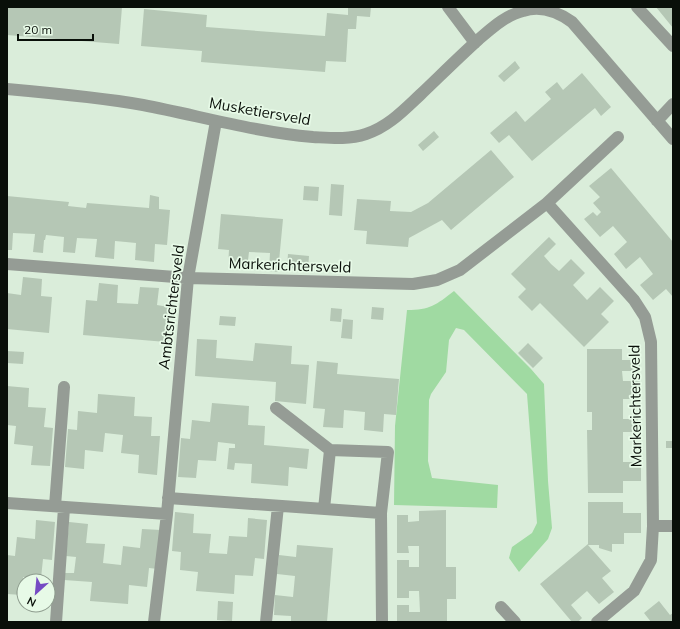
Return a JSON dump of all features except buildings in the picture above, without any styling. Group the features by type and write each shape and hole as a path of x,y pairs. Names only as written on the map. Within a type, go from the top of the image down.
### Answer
{"street":[{"path":"448,7 475,43"},
{"path":"638,7 673,46"},
{"name":"Musketiersveld","path":"7,89 117,101 178,112 244,127 300,136 347,138 366,134 383,127 397,116 475,43 504,20 523,10 539,9 556,12 564,16 578,28 673,139"},
{"path":"657,121 673,104"},
{"name":"Ambtsrichtersveld","path":"154,622 167,514 188,278 216,121"},
{"name":"Markerichtersveld","path":"7,264 188,278 413,284 437,280 460,270 547,203 618,137"},
{"name":"Markerichtersveld","path":"547,203 634,300 645,317 651,342 652,560 634,591 597,622"},
{"path":"56,622 64,388"},
{"path":"276,408 330,450 388,452 381,514 382,622"},
{"path":"324,509 330,450"},
{"path":"168,498 381,514"},
{"path":"7,503 167,514"},
{"path":"266,622 278,506"},
{"path":"653,526 673,526"},
{"path":"501,607 515,622"}],"green space":[{"path":"454,291 544,384 548,481 552,528 548,539 519,572 509,558 512,547 532,533 537,523 527,394 464,330 456,328 449,340 446,372 431,394 429,400 428,461 432,478 498,485 497,508 394,505 395,426 407,310 422,309 432,306"}]}
